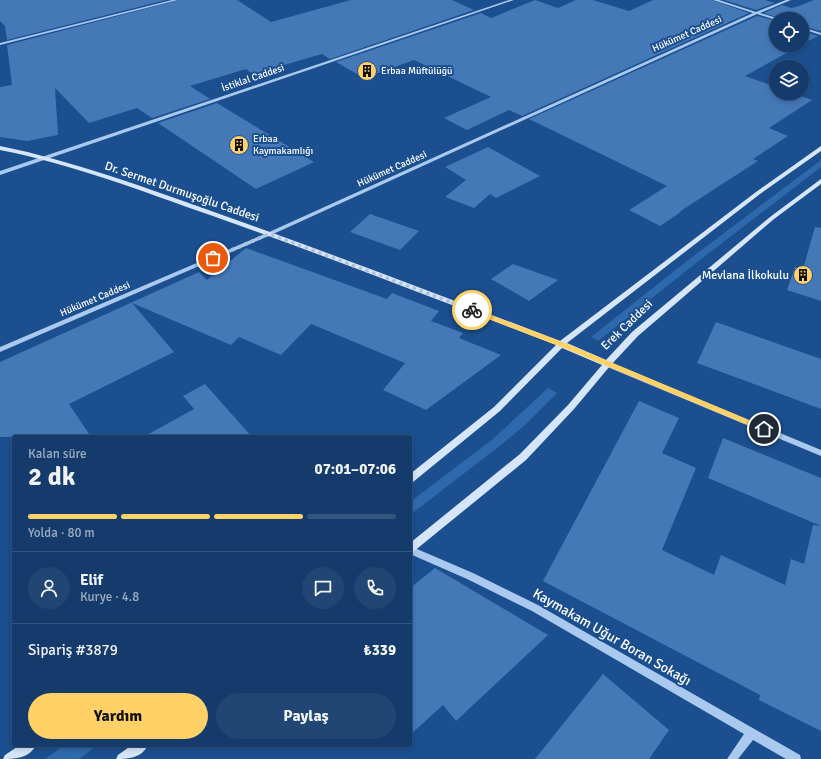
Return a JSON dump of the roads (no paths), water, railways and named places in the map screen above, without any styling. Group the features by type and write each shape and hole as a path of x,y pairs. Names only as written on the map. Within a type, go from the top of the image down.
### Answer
{"main road":[{"name":"Dr. Sermet Durmuşoğlu Caddesi","path":"0,148 44,157 116,180 269,234 561,344 607,364"},
{"name":"Erek Caddesi","path":"412,477 497,409 561,344 625,293 758,193 821,148"},
{"name":"Erek Caddesi","path":"412,547 522,457 571,407 607,364 635,334 772,218 821,181"},
{"path":"9,759 27,747"},
{"path":"122,759 139,747"}],"street":[{"path":"0,44 176,0"},
{"name":"İstiklal Caddesi","path":"0,173 512,0"},
{"path":"715,0 769,17"},
{"name":"Hükümet Caddesi","path":"0,350 269,234 756,13 789,0"},
{"path":"809,30 821,34"},
{"name":"Dr. Sermet Durmuşoğlu Caddesi","path":"607,364 821,453"},
{"name":"Kaymakam Uğur Boran Sokağı","path":"412,550 535,608 796,759"},
{"path":"732,759 751,732"}],"place":[{"name":"Erbaa Müftülüğü","path":"367,71"},
{"name":"Erbaa Kaymakamlığı","path":"239,145"},
{"name":"Mevlana İlkokulu","path":"803,275"}]}
